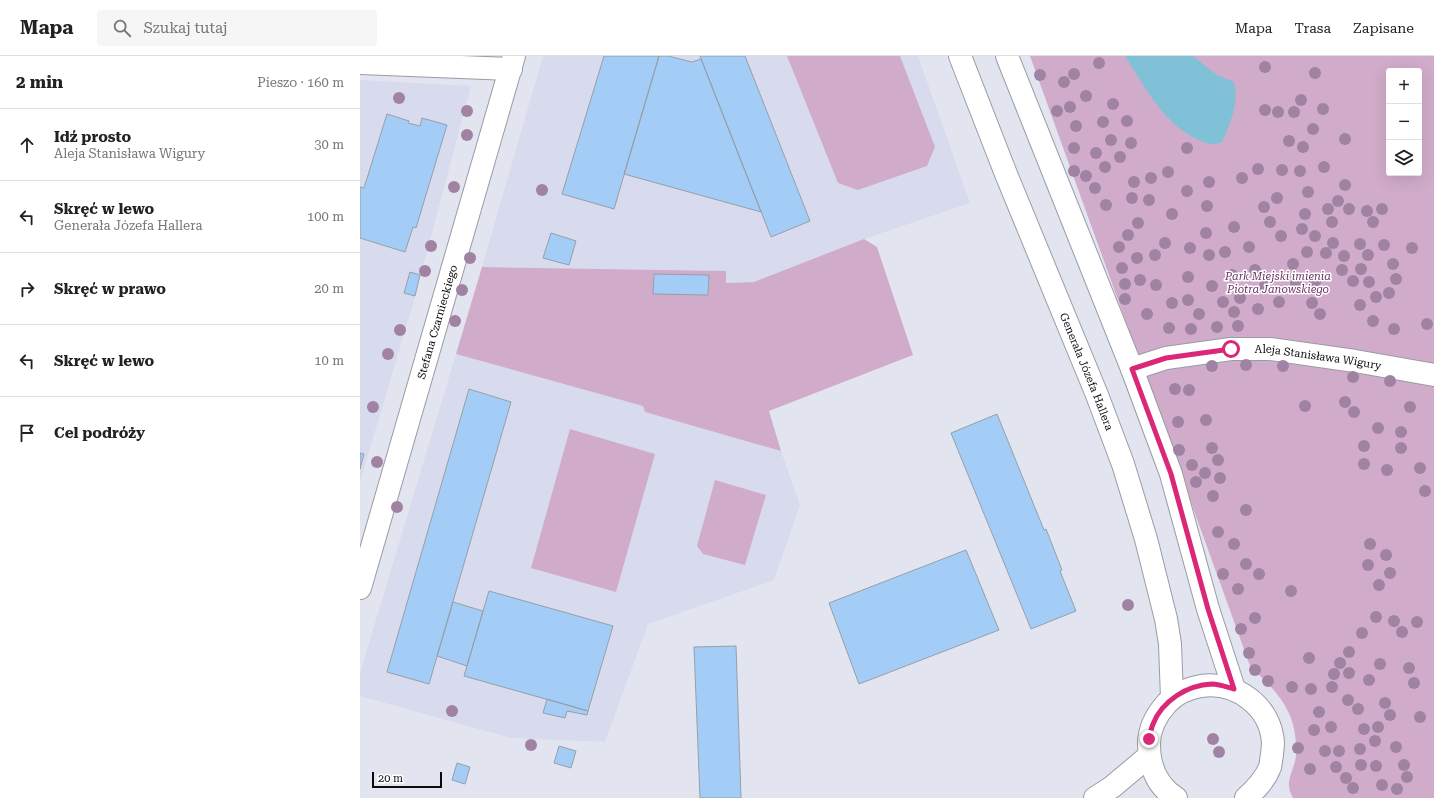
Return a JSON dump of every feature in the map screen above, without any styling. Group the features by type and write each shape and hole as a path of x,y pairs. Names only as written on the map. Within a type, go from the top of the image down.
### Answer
{"main road":[{"name":"Generała Józefa Hallera","path":"960,56 1006,174 1097,395 1123,464 1146,540 1166,619 1170,644 1172,698"},
{"path":"1007,56 1132,369 1171,474 1208,609 1234,689"},
{"path":"360,63 512,62"},
{"name":"Stefana Czarnieckiego","path":"360,588 512,62"},
{"name":"Aleja Stanisława Wigury","path":"1132,369 1166,358 1231,349 1270,349 1355,361 1434,375"},
{"path":"1170,797 1153,770 1149,756 1149,739 1153,724 1161,710 1172,698 1191,688 1212,684 1234,689 1254,701 1267,720 1273,743 1270,766 1256,794"},
{"path":"1095,798 1112,787 1149,756"}],"shaded area":[{"path":"543,56 918,56 970,203 864,239 754,282 726,283 725,271 482,267"},
{"path":"360,80 471,86 415,297 360,482"},
{"path":"456,354 643,406 645,412 781,451 800,505 774,580 648,624 605,742 511,738 360,696 360,673"}],"green space":[{"path":"787,56 900,56 935,147 927,166 858,190 838,183"},
{"name":"Park Miejski imienia Piotra Janowskiego","path":"1030,56 1434,56 1434,798 1293,798 1289,789 1289,783 1296,756 1294,727 1285,705 1270,686 1250,666"},
{"path":"864,239 877,247 913,355 769,411 781,451 645,412 643,406 456,354 482,267 726,271 726,283 754,282"},
{"path":"570,429 655,454 616,592 531,568"},
{"path":"715,480 766,495 745,565 703,554 697,546"}],"water":[{"path":"1125,56 1193,56 1217,75 1234,82 1236,97 1235,105 1222,142 1213,144 1205,143 1175,125 1156,104"}],"building":[{"path":"604,56 659,56 614,209 562,194"},
{"path":"659,56 668,56 692,62 701,59 761,212 624,174"},
{"path":"700,56 745,56 810,221 771,237"},
{"path":"387,114 409,121 408,123 420,126 422,118 447,125 416,228 413,227 405,252 360,238 360,187 364,188"},
{"path":"551,233 576,241 569,265 543,258"},
{"path":"410,272 420,275 415,296 404,293"},
{"path":"654,274 709,275 708,295 653,294"},
{"path":"469,389 511,402 429,684 387,672"},
{"path":"997,414 1044,530 1046,529 1062,570 1060,571 1076,611 1031,629 951,433"},
{"path":"360,453 364,454 360,469"},
{"path":"966,550 999,630 859,684 829,603"},
{"path":"489,591 613,626 588,711 464,676"},
{"path":"453,602 483,611 467,666 437,656"},
{"path":"736,646 741,798 700,798 694,647"},
{"path":"547,699 588,711 587,715 567,711 565,718 543,713"},
{"path":"559,746 576,751 571,768 554,763"},
{"path":"457,763 470,767 465,784 452,780"}],"route":[{"path":"1149,739 1153,724 1161,710 1172,698 1191,688 1212,684 1234,689 1208,609 1171,474 1132,369 1166,358 1231,349"}]}
